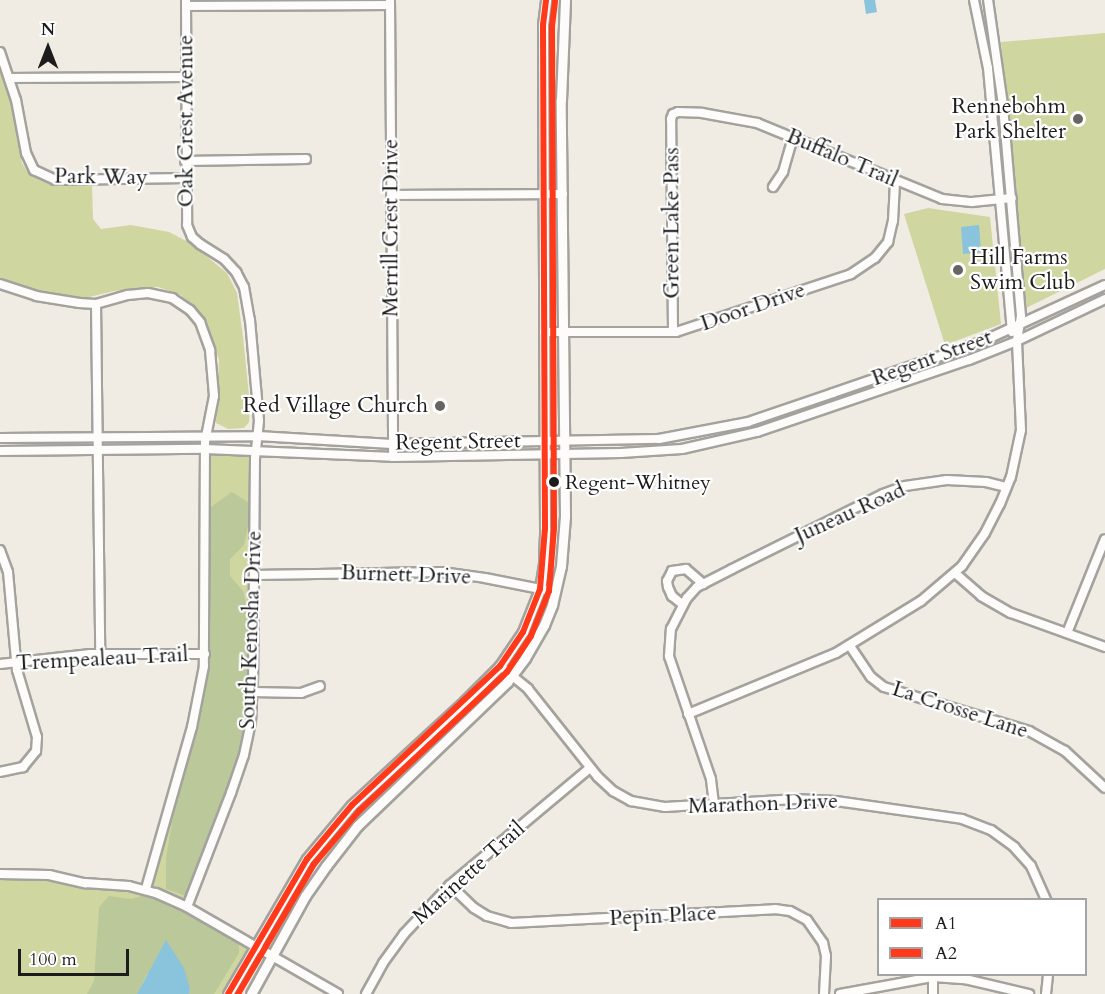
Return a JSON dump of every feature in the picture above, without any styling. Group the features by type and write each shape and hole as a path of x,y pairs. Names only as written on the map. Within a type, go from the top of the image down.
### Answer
{"main road":[{"path":"228,994 307,859 352,805 500,666 523,632 540,590 544,564 543,194 546,0"},
{"path":"251,994 305,896 357,826 512,675 544,625 556,592 564,540 561,57 565,0"}],"street":[{"path":"974,0 988,68 1010,329 1017,341"},
{"path":"688,714 850,646 921,601 955,573 985,533 1006,487 1021,430 1017,341 1021,323 999,61 987,0"},
{"path":"186,3 390,3"},
{"name":"Oak Crest Avenue","path":"186,3 187,225 195,240"},
{"name":"Merrill Crest Drive","path":"390,3 393,457"},
{"name":"Park Way","path":"0,52 9,78 31,167 44,177 55,180 186,178"},
{"path":"9,78 185,77"},
{"name":"Buffalo Trail","path":"673,114 702,113 741,118 793,137 895,182 942,199 972,202 1012,198"},
{"name":"Green Lake Pass","path":"673,114 673,332"},
{"path":"773,187 783,172 793,137"},
{"path":"185,161 306,159"},
{"name":"Door Drive","path":"544,332 673,332 840,277 868,265 879,254 891,232 895,182"},
{"path":"391,195 563,194"},
{"name":"South Kenosha Drive","path":"187,907 244,755 253,692 258,436 258,393 244,287 236,272 224,259 195,240"},
{"path":"0,284 36,296 96,304 100,654"},
{"name":"Regent Street","path":"0,451 99,450 258,436 392,444 659,439 748,422 981,342 1105,285"},
{"name":"South Kenosha Drive","path":"96,304 128,295 148,294 172,298 190,310 205,333 212,365 214,396 205,442 205,654 197,704 146,890"},
{"name":"Regent Street","path":"0,438 99,436 205,442 256,450 393,457 667,451 730,440 1017,341 1105,299"},
{"name":"Juneau Road","path":"714,804 711,779 688,714 669,648 671,629 682,604 703,584 845,512 905,486 964,481 986,482 1006,487"},
{"path":"1067,633 1105,539"},
{"path":"0,550 8,572 17,662 23,694 37,737 36,751 21,768 0,772"},
{"path":"682,604 672,596 668,587 667,581 672,572 686,569 703,584"},
{"name":"Burnett Drive","path":"254,575 442,572 556,592"},
{"path":"955,573 981,596 1011,613 1105,647"},
{"name":"La Crosse Lane","path":"850,646 872,677 884,687 917,699 1013,725 1039,735 1075,758 1105,788"},
{"name":"Trempealeau Trail","path":"0,664 100,654 205,654"},
{"name":"Marathon Drive","path":"500,666 528,689 590,768 614,791 631,801 665,807 794,799 836,801 962,819 992,830 1014,847 1031,866 1045,898"},
{"path":"253,692 301,693 320,686"},
{"name":"Marinette Trail","path":"366,994 382,963 404,934 450,885 590,768"},
{"path":"0,874 49,875 85,883 118,884 146,890 187,907 338,994"},
{"name":"Pepin Place","path":"450,885 474,908 487,916 511,923 775,909 790,911 807,920 823,944 826,956 824,994"},
{"path":"933,976 933,994"},
{"path":"840,994 933,976 965,980 1029,994"},
{"path":"1046,994 1048,976"}],"green space":[{"path":"1105,33 1105,269 1024,309 1001,42"},
{"path":"0,70 9,90 22,163 29,174 54,183 92,185 93,219 101,229 131,225 169,232 190,243 227,273 237,293 243,337 250,405 249,422 244,428 228,429 216,423 219,360 206,323 181,295 158,287 114,291 81,299 39,292 0,278"},
{"name":"Hill Farms Swim Club","path":"928,208 990,217 1001,324 945,345 904,214"},
{"path":"205,449 256,450 249,734 187,907 257,947 228,994 0,994 0,874 29,874 146,889 200,691"},
{"path":"232,492 248,502 249,521 244,545 230,559 230,576 243,591 248,610 247,721 229,783 186,896 166,889 166,858 206,673 209,643 208,509"},
{"path":"145,895 170,905 239,944 239,953 214,994 189,994 190,989 147,974 137,994 87,994 94,981 99,907 109,896 131,899"}],"water":[{"path":"864,0 875,0 877,12 866,14"},
{"path":"979,225 981,252 963,254 961,227"},
{"path":"166,940 184,968 190,989 189,994 137,994"}],"transit line":[{"name":"A1","path":"228,994 307,859 352,805 500,666 523,632 540,589 545,528 543,25 546,0"},
{"name":"A2","path":"238,994 314,864 359,811 507,672 531,636 549,591 554,528 552,26 555,1"}],"place":[{"name":"Rennebohm Park Shelter","path":"1078,119"},
{"name":"Hill Farms Swim Club","path":"958,270"},
{"name":"Red Village Church","path":"440,406"},
{"name":"Regent-Whitney","path":"554,482"}]}
